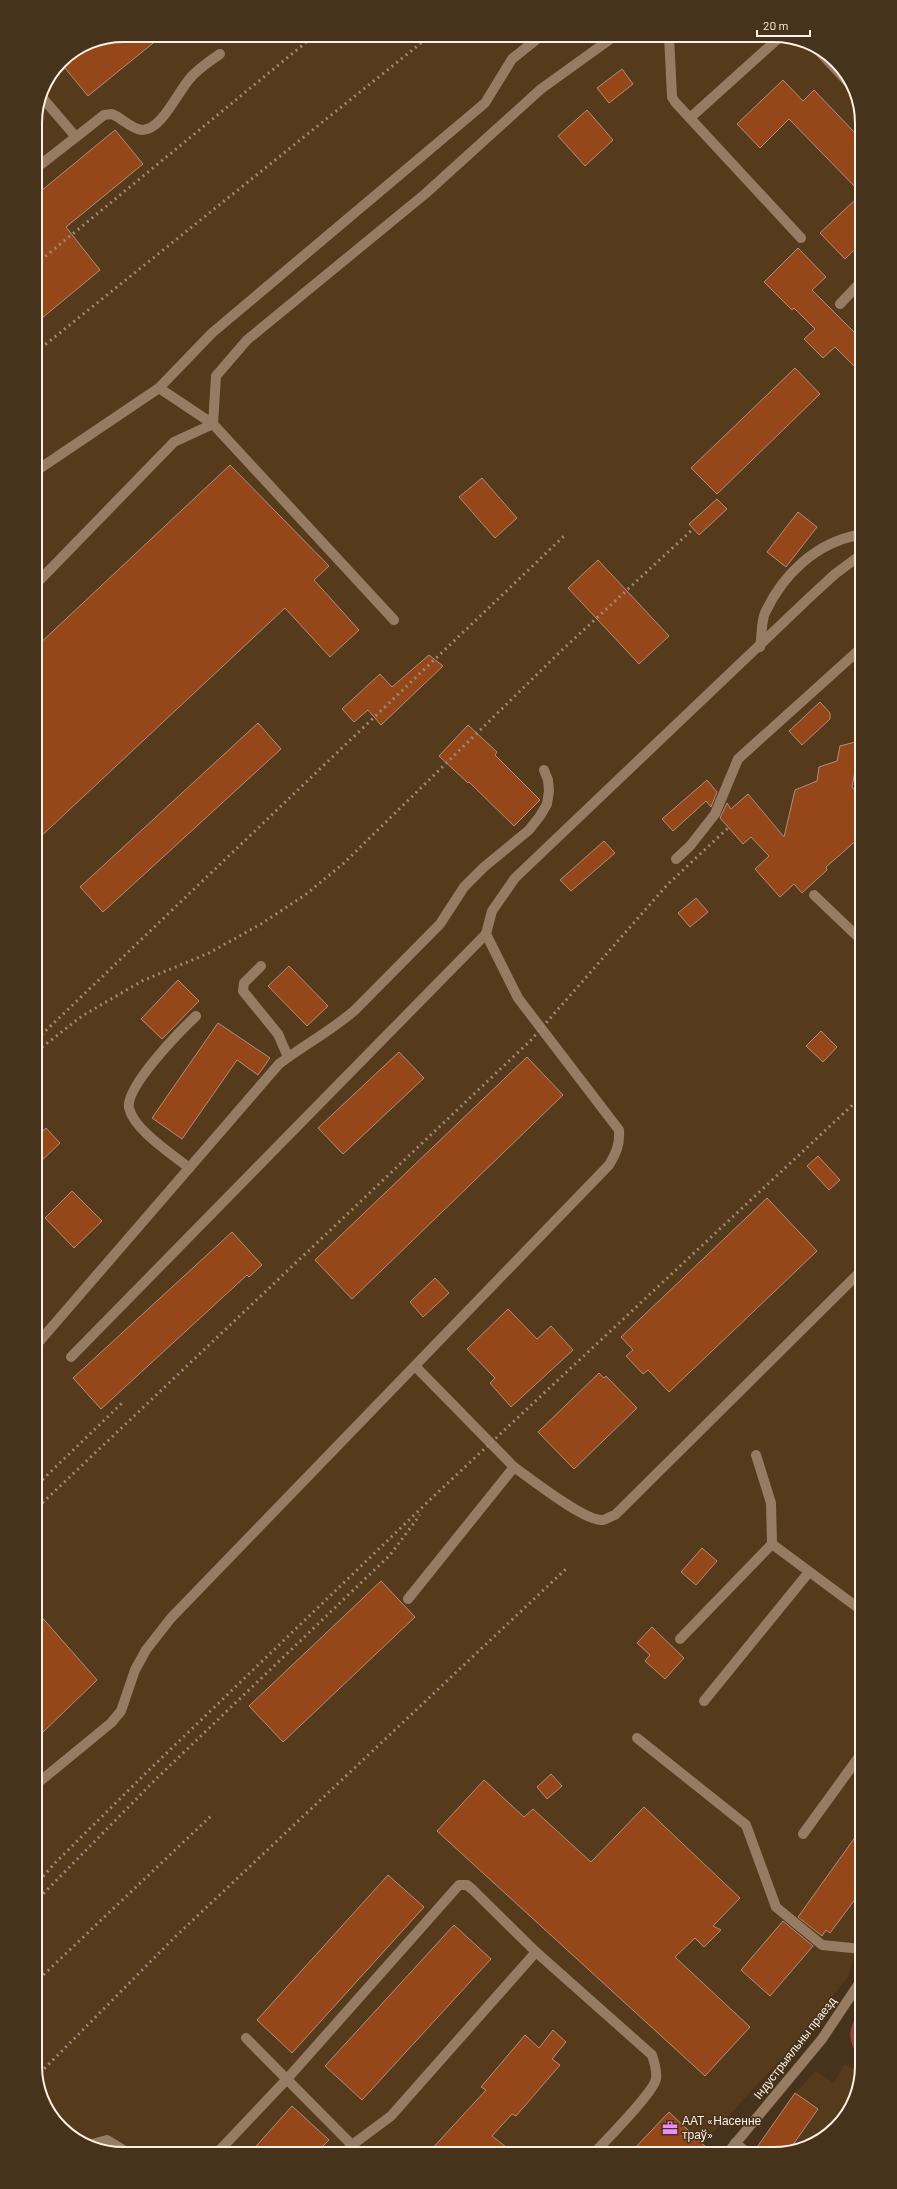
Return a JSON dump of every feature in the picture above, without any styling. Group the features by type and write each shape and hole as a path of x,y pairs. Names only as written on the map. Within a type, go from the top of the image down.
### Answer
{"street":[{"path":"42,467 159,388 212,333 485,103 512,59 533,42"},
{"path":"213,424 216,376 246,340 425,194 541,89 606,42"},
{"path":"670,42 672,97 801,238"},
{"path":"690,118 774,42"},
{"path":"42,164 104,115 112,114 134,128 143,130 151,127 171,106 193,75 220,54"},
{"path":"45,101 76,137"},
{"path":"840,304 855,288"},
{"path":"159,388 213,424 394,620"},
{"path":"42,578 174,442 213,424"},
{"path":"760,647 765,614 790,576 804,560 821,547 842,538 855,536"},
{"path":"72,1358 486,934 492,911 515,878 760,647 835,574 855,559"},
{"path":"676,859 690,846 714,814 738,759 855,654"},
{"path":"42,1338 278,1064 340,1023 355,1010 440,924 469,882 484,867 529,830 546,804 549,791 548,780 544,770"},
{"path":"814,895 855,934"},
{"path":"42,1780 111,1723 121,1711 135,1670 171,1618 609,1165 617,1151 620,1141 619,1130 518,998 486,934"},
{"path":"261,966 244,982 243,991 278,1034 288,1057"},
{"path":"189,1168 149,1135 135,1120 129,1107 131,1095 168,1042 196,1016"},
{"path":"415,1366 514,1467 575,1510 589,1517 603,1520 615,1515 855,1277"},
{"path":"680,1639 772,1544 771,1503 756,1456"},
{"path":"408,1598 514,1467"},
{"path":"772,1544 855,1606"},
{"path":"704,1701 809,1572"},
{"path":"637,1738 746,1825 776,1907 822,1945 855,1948"},
{"path":"803,1834 855,1762"},
{"path":"223,2147 287,2079 459,1885 467,1885 536,1952 652,2055 656,2068 656,2081 647,2094 600,2147"},
{"path":"352,2147 391,2116 536,1952"},
{"name":"Індустрыяльны праезд","path":"732,2146 822,2039 855,1990"},
{"path":"246,2038 287,2079 347,2147"},
{"path":"96,2143 107,2140 118,2147"}],"shaded area":[{"path":"123,42 779,42 800,46 810,50 823,59 841,78 851,97 855,123 855,1955 849,1976 784,2056 700,2147 118,2147 97,2143 87,2139 74,2130 59,2115 46,2092 42,2066 42,118 48,92 59,74 78,56 97,46"},
{"path":"855,2018 855,2051 850,2035"},
{"path":"844,2064 855,2069 849,2097 838,2115 827,2127 810,2139 800,2143 774,2147 760,2147 758,2145 795,2093 816,2071 834,2083"}],"building":[{"path":"123,42 154,42 88,96 65,68 70,62 97,46"},
{"path":"622,69 633,84 609,103 597,88"},
{"path":"783,80 803,101 814,90 855,133 855,187 789,119 760,148 737,124"},
{"path":"587,110 613,140 585,166 558,136"},
{"path":"115,130 143,164 66,227 100,270 42,318 42,190"},
{"path":"855,200 855,249 845,259 820,233"},
{"path":"798,248 826,277 812,290 855,333 855,367 835,347 823,358 804,339 815,329 794,308 792,310 764,282"},
{"path":"795,368 820,394 717,494 691,468"},
{"path":"230,465 329,566 314,580 359,630 330,657 285,608 42,835 42,641"},
{"path":"482,478 517,518 495,538 459,497"},
{"path":"717,499 727,509 699,535 689,524"},
{"path":"798,512 817,527 786,567 767,552"},
{"path":"598,560 669,636 639,664 568,588"},
{"path":"429,655 443,666 381,725 368,710 354,722 342,709 380,674 392,687"},
{"path":"820,702 830,713 830,719 802,745 789,731"},
{"path":"258,723 281,749 103,912 80,887"},
{"path":"468,725 497,752 495,755 540,800 514,826 469,782 468,783 439,756"},
{"path":"855,742 855,771 852,787 855,790 855,842 826,867 827,870 802,893 794,884 780,897 755,869 769,856 751,837 743,844 720,818 727,803 731,809 748,794 784,837 795,790 817,781 819,767 837,761 840,746"},
{"path":"707,780 717,792 711,807 706,801 673,831 662,819"},
{"path":"604,841 615,853 571,891 560,880"},
{"path":"696,898 708,912 690,927 678,913"},
{"path":"289,966 328,1006 307,1026 268,986"},
{"path":"178,980 199,1001 162,1039 141,1019"},
{"path":"218,1023 270,1058 258,1075 237,1060 182,1139 152,1118"},
{"path":"821,1031 837,1047 823,1062 806,1046"},
{"path":"399,1052 424,1078 343,1154 318,1128"},
{"path":"527,1057 563,1095 352,1299 315,1260"},
{"path":"46,1128 60,1143 42,1160 42,1132"},
{"path":"818,1156 840,1180 829,1190 807,1166"},
{"path":"72,1191 102,1221 74,1248 45,1218"},
{"path":"767,1198 817,1251 669,1392 648,1370 643,1374 626,1356 633,1350 621,1337"},
{"path":"232,1232 262,1265 249,1277 247,1275 101,1409 73,1378"},
{"path":"435,1278 449,1293 423,1317 410,1302"},
{"path":"508,1309 537,1339 551,1326 573,1350 511,1407 490,1383 495,1378 467,1349"},
{"path":"599,1373 604,1378 606,1376 637,1408 574,1469 538,1432"},
{"path":"702,1548 717,1561 696,1585 681,1572"},
{"path":"381,1581 415,1617 283,1742 249,1706"},
{"path":"42,1617 97,1680 42,1733"},
{"path":"652,1627 684,1658 665,1679 645,1661 650,1655 637,1643"},
{"path":"551,1774 562,1786 547,1799 537,1787"},
{"path":"484,1780 524,1817 533,1809 591,1862 644,1807 740,1898 713,1926 721,1930 704,1947 695,1938 675,1957 750,2027 705,2076 437,1831"},
{"path":"855,1837 855,1899 830,1933 826,1930 822,1936 798,1917"},
{"path":"388,1875 424,1907 292,2053 257,2020"},
{"path":"783,1921 813,1946 770,1996 741,1970"},
{"path":"454,1925 491,1959 362,2100 325,2066"},
{"path":"553,2030 566,2042 552,2059 560,2065 516,2116 512,2114 492,2136 506,2147 434,2147 486,2090 481,2087 525,2035 539,2048"},
{"path":"795,2093 818,2109 793,2144 774,2147 757,2147"},
{"path":"292,2106 329,2140 322,2147 255,2147"},
{"name":"ААТ «Насенне траў»","path":"669,2112 706,2147 636,2147"}],"railway":[{"path":"42,259 306,42"},
{"path":"42,347 422,42"},
{"path":"42,1047 82,1016 142,981 209,953 261,924 305,895 344,863 561,651 693,529"},
{"path":"42,1034 564,536"},
{"path":"42,1503 531,1040 667,885 729,827"},
{"path":"42,1878 149,1770 436,1494 855,1103"},
{"path":"42,1480 122,1403"},
{"path":"42,1895 157,1778 390,1555 420,1515"},
{"path":"42,2071 176,1936 568,1567"},
{"path":"42,1976 212,1815"}],"place":[{"name":"ААТ «Насенне траў»","path":"670,2128"}]}
